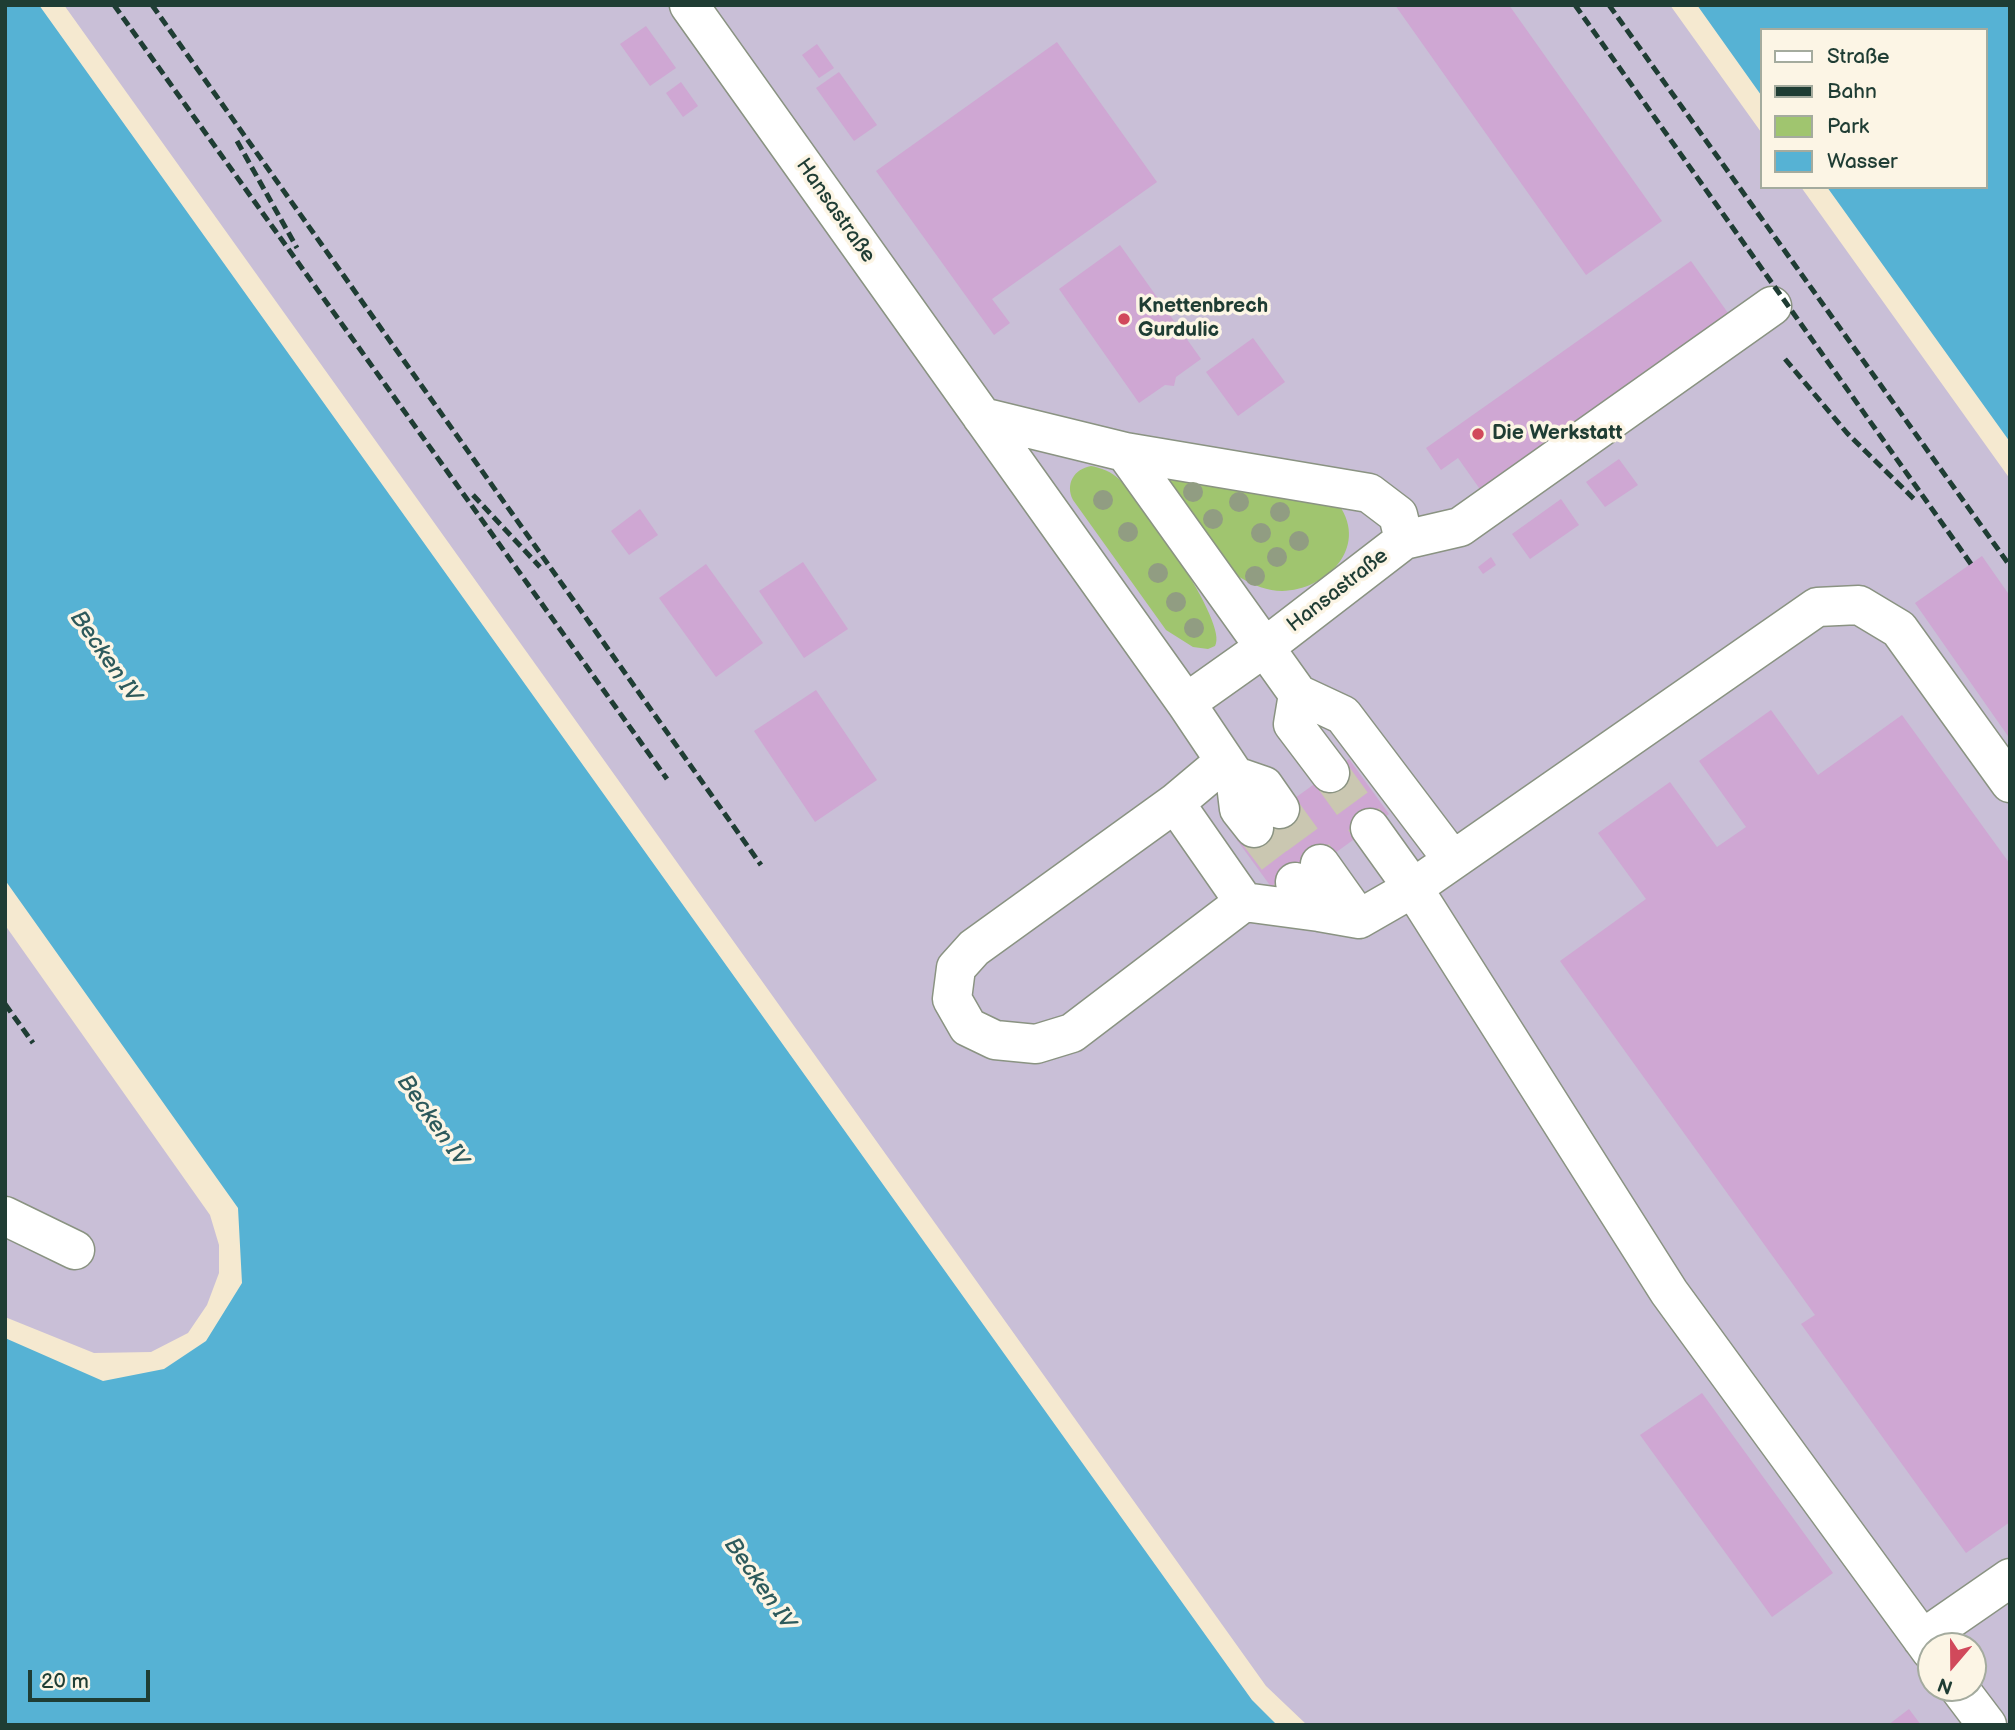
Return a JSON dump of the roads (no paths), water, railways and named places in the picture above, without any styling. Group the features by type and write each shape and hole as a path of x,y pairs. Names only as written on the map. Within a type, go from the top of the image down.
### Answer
{"street":[{"name":"Hansastraße","path":"689,5 1185,703 1265,647 1404,540 1398,515 1369,493 1125,452 982,417"},
{"path":"1404,540 1460,527 1772,306"},
{"path":"1125,452 1298,694 1343,715 1452,859"},
{"path":"1230,768 1175,803 974,948 956,968 952,999 968,1027 995,1040 1036,1044 1072,1033 1244,902 1359,919 1413,888 1817,607 1859,605 1899,629 2010,783"},
{"path":"1298,694 1293,724 1329,774"},
{"path":"1185,703 1230,768 1264,786 1267,818"},
{"path":"1175,803 1244,902"},
{"path":"1370,828 1413,888 1669,1292 1917,1632"},
{"path":"1320,912 1308,873 1359,919"},
{"path":"5,1216 75,1250"},
{"path":"1943,1632 2010,1578"},
{"path":"1970,1702 1987,1725"}],"water":[{"name":"Becken IV","path":"5,5 39,5 1252,1700 1277,1725 5,1725 5,1338 103,1381 164,1369 206,1341 242,1283 238,1208 5,880"},
{"path":"1697,5 2010,5 2010,442 1828,189 1987,189 1987,28 1759,28 1759,92"}],"tunnel":[{"path":"1330,773 1370,828"},
{"path":"1280,809 1320,864"},
{"path":"1254,828 1295,882"}],"railway":[{"path":"114,5 667,779"},
{"path":"152,5 761,865"},
{"path":"1575,5 1971,564"},
{"path":"1609,5 2010,566"},
{"path":"237,141 297,248"},
{"path":"1785,359 1847,433 1915,500"},
{"path":"473,495 540,567"},
{"path":"5,1004 33,1043"}],"place":[{"name":"Knettenbrech Gurdulic","path":"1124,319"},
{"name":"Die Werkstatt","path":"1478,434"}]}
